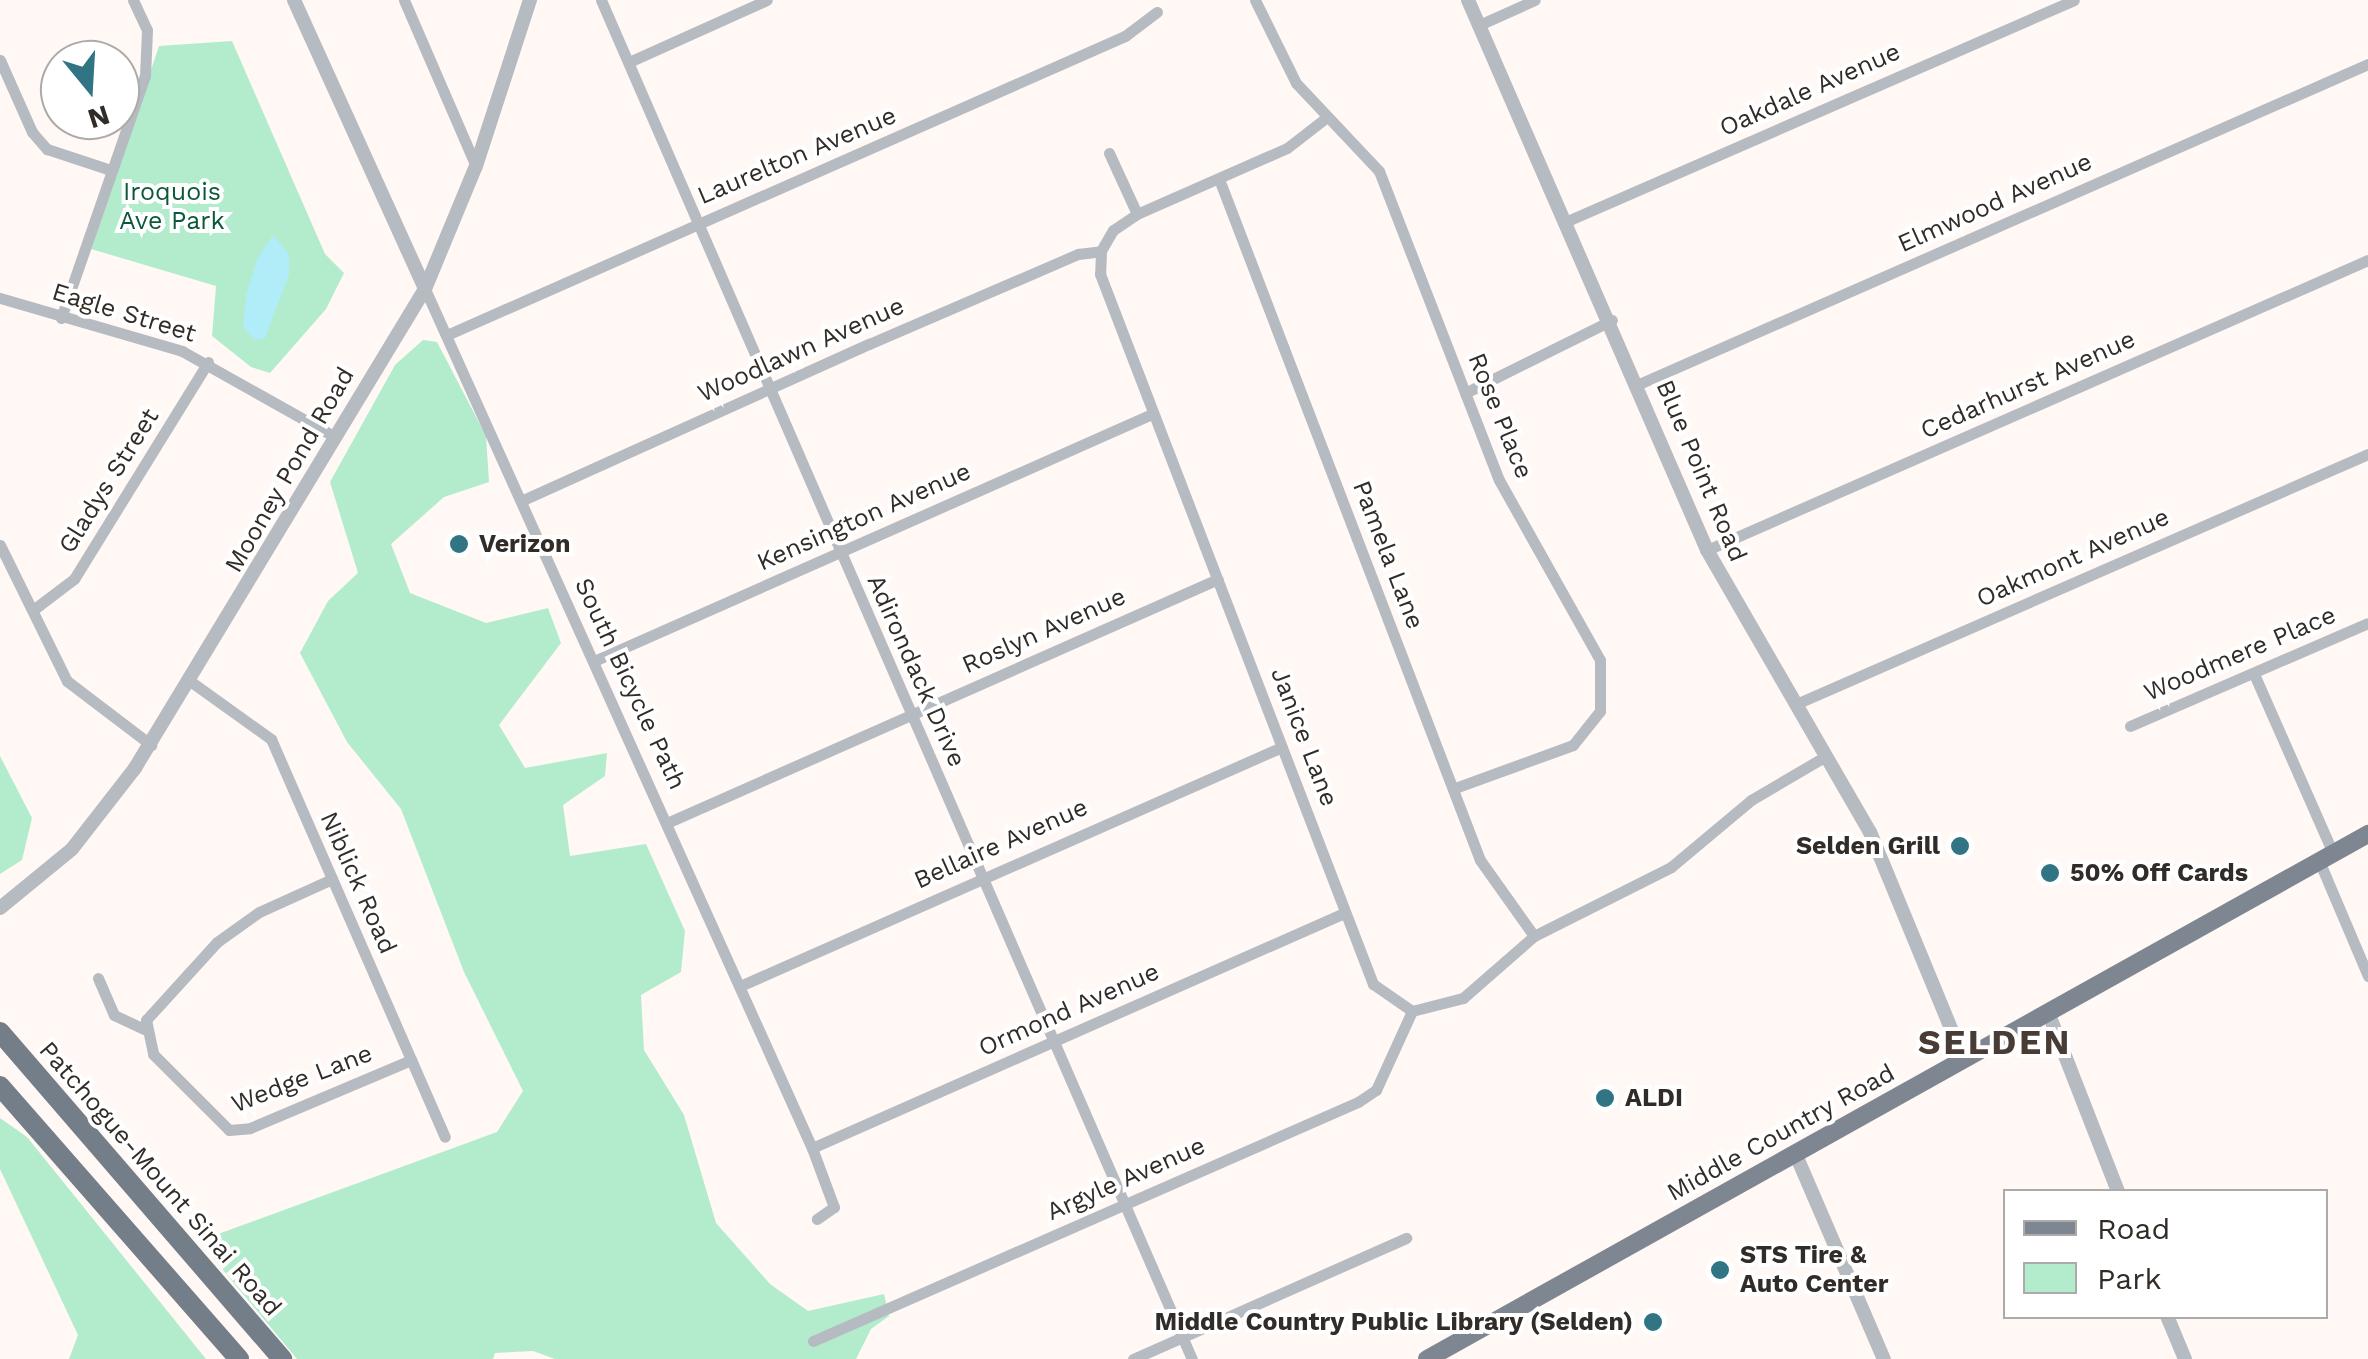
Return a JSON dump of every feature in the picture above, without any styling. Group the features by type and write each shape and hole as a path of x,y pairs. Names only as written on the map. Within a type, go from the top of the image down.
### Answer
{"highway":[{"name":"Patchogue-Mount Sinai Road","path":"0,1032 282,1359"},
{"path":"0,1086 239,1359"}],"main road":[{"name":"Middle Country Road","path":"1428,1359 2368,834"}],"street":[{"path":"61,318 149,48 133,0"},
{"name":"South Bicycle Path","path":"294,0 425,289 450,334 812,1148 834,1207 817,1219"},
{"path":"404,0 476,166"},
{"name":"Mooney Pond Road","path":"0,908 72,849 151,745 425,289 476,166 530,0"},
{"name":"Adirondack Drive","path":"601,0 1192,1359"},
{"path":"629,62 767,0"},
{"name":"Rose Place","path":"1255,0 1278,57 1327,117 1357,141 1380,170 1499,480 1600,660 1604,693 1592,727 1573,745 1455,788"},
{"name":"Blue Point Road","path":"1468,0 1612,320 1707,550 1870,832 1963,1058"},
{"path":"1479,25 1535,0"},
{"name":"Oakdale Avenue","path":"1565,222 2074,0"},
{"name":"Laurelton Avenue","path":"450,334 1124,36 1157,12"},
{"path":"0,60 32,132 48,149 111,170"},
{"name":"Elmwood Avenue","path":"1639,384 2368,64"},
{"path":"1100,251 1137,214 1305,139 1327,117"},
{"path":"1110,153 1137,214"},
{"name":"Pamela Lane","path":"1220,179 1493,884 1534,936"},
{"name":"Woodlawn Avenue","path":"522,500 1078,254 1100,251"},
{"name":"Janice Lane","path":"1100,251 1105,296 1373,984 1412,1011"},
{"name":"Cedarhurst Avenue","path":"1707,550 2368,260"},
{"name":"Eagle Street","path":"0,298 208,362 335,437"},
{"path":"1465,393 1612,320"},
{"name":"Gladys Street","path":"33,610 74,579 208,362"},
{"name":"Kensington Avenue","path":"594,661 1152,414"},
{"name":"Oakmont Avenue","path":"1796,704 2368,454"},
{"path":"0,545 67,681 151,745"},
{"name":"Roslyn Avenue","path":"669,822 1218,580"},
{"name":"Woodmere Place","path":"2130,726 2368,623"},
{"path":"2254,674 2368,976"},
{"name":"Niblick Road","path":"190,681 271,740 445,1136"},
{"name":"Bellaire Avenue","path":"740,986 980,876 1282,747"},
{"path":"1412,1011 1463,998 1534,936 1671,867 1751,800 1826,756"},
{"path":"98,978 114,1015 144,1029 156,1007 232,928 332,879"},
{"name":"Ormond Avenue","path":"812,1148 1344,913"},
{"name":"Argyle Avenue","path":"812,1341 1358,1102 1376,1090 1412,1011"},
{"path":"2048,1012 2117,1189"},
{"name":"Wedge Lane","path":"144,1029 153,1054 229,1130 250,1128 411,1060"},
{"path":"1796,1155 1884,1359"},
{"path":"1133,1359 1406,1238"},
{"path":"2168,1319 2185,1359"}],"green space":[{"name":"Iroquois Ave Park","path":"232,41 325,254 344,273 326,309 270,373 251,367 212,336 216,286 91,249 128,140 140,140 140,103 159,46"},
{"path":"423,340 437,342 486,436 489,482 444,497 391,544 410,593 486,623 548,608 561,643 499,725 525,768 607,753 605,776 563,805 570,856 646,844 685,931 681,972 641,995 644,1050 684,1115 716,1223 770,1284 808,1311 884,1294 889,1316 871,1329 856,1359 555,1359 533,1351 495,1353 493,1359 297,1359 199,1241 497,1132 523,1091 464,972 401,809 347,742 300,653 328,601 358,573 330,482 395,365"},
{"path":"0,756 32,818 22,860 0,874"},
{"path":"0,1118 27,1137 206,1359 69,1359 78,1335 0,1169"}],"water":[{"path":"273,235 289,254 289,275 265,338 255,340 243,327 246,296 257,259"}],"place":[{"name":"Verizon","path":"459,544"},
{"name":"Selden Grill","path":"1960,846"},
{"name":"50% Off Cards","path":"2050,873"},
{"name":"ALDI","path":"1605,1098"},
{"name":"STS Tire & Auto Center","path":"1720,1270"},
{"name":"Middle Country Public Library (Selden)","path":"1653,1322"}],"district":[{"name":"SELDEN","path":"1995,1042"}]}
